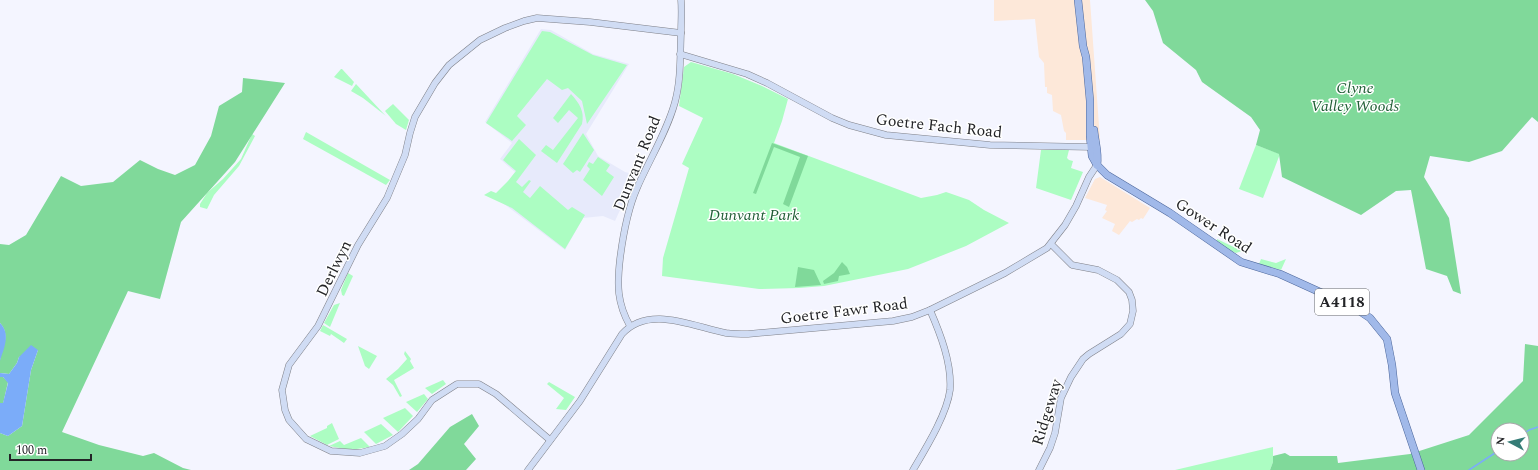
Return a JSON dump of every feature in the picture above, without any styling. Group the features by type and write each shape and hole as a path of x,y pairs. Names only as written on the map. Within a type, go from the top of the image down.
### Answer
{"main road":[{"path":"1078,0 1083,46 1086,57 1090,101 1092,156 1097,165"},
{"path":"1082,0 1087,48 1086,57"},
{"path":"1090,101 1094,117 1096,145 1099,155 1097,165"},
{"name":"Gower Road","path":"1097,165 1107,175 1170,213 1241,262 1280,274 1354,308 1370,318 1387,339 1395,393 1421,470"}],"street":[{"name":"Dunvant Road","path":"630,326 618,297 619,267 624,231 636,190 673,108 679,82 681,0"},
{"name":"Derlwyn","path":"550,440 496,394 479,384 457,384 432,400 418,419 402,434 385,446 360,453 331,451 306,438 289,420 285,410 282,390 289,365 318,326 358,245 387,198 405,154 415,117 435,83 449,65 480,40 505,28 537,18 681,32"},
{"name":"Goetre Fach Road","path":"680,54 747,74 767,83 832,118 849,125 886,135 990,145 1091,147"},
{"name":"Goetre Fawr Road","path":"630,326 643,320 661,319 726,333 748,334 893,321 912,317 930,310 1012,269 1030,259 1051,244 1076,206 1089,177 1097,165"},
{"name":"Ridgeway","path":"1039,470 1053,440 1061,398 1071,376 1089,354 1121,334 1130,324 1133,311 1132,300 1128,292 1116,280 1098,270 1072,265 1051,244"},
{"path":"913,470 937,428 950,387 947,361 936,324 930,310"},
{"path":"528,470 580,401 619,338 630,326"}],"shaded area":[{"path":"994,0 1090,0 1100,140 1066,140 1066,133 1064,131 1061,115 1053,111 1052,95 1047,93 1047,87 1045,87 1044,63 1039,57 1035,19 994,21"},
{"path":"541,29 551,30 593,54 629,64 586,134 598,156 625,172 636,175 615,221 603,216 583,218 565,250 496,198 515,172 500,159 512,143 485,122"},
{"path":"1100,177 1150,208 1143,219 1137,219 1132,222 1130,221 1119,235 1112,231 1115,224 1102,218 1107,211 1105,210 1107,205 1085,198 1095,179"}],"green space":[{"name":"Clyne Valley Woods","path":"1145,0 1538,0 1538,122 1532,117 1502,151 1469,162 1430,156 1424,177 1449,218 1461,294 1453,291 1447,276 1426,269 1411,190 1396,191 1361,215 1282,177 1279,154 1256,145 1260,130 1251,117 1202,82 1196,70 1163,43 1153,11"},
{"path":"542,31 550,32 593,55 627,65 587,124 582,101 568,88 562,90 547,79 517,116 526,125 512,141 486,123"},
{"name":"Dunvant Park","path":"691,62 733,74 788,99 774,143 921,198 946,192 949,193 969,200 1009,223 966,246 908,269 824,286 759,289 662,276 663,258 689,168 682,164 703,118 679,106 684,67"},
{"path":"341,69 354,82 352,86 334,77"},
{"path":"243,78 285,83 235,162 181,222 160,299 128,291 62,432 99,445 143,456 154,453 183,468 191,470 0,470 0,433 8,436 22,426 31,370 38,350 19,357 17,363 9,374 0,373 0,360 5,341 5,332 0,323 0,244 9,245 26,235 61,176 81,186 113,182 140,160 175,175 195,165 211,136 219,106 242,92"},
{"path":"356,84 386,116 363,98 351,91"},
{"path":"571,94 581,108 583,115 582,124 557,163 541,151 546,145 553,150 578,118 569,110 558,123 553,118"},
{"path":"393,104 409,120 406,130 396,124 385,111"},
{"path":"306,132 390,180 386,185 303,139"},
{"path":"583,133 594,150 580,172 577,170 573,173 563,164"},
{"path":"252,134 255,136 239,166 214,195 207,209 200,207 200,204 207,193 223,179 241,159"},
{"path":"519,139 536,155 516,182 522,187 529,180 531,181 523,192 530,198 540,186 568,210 572,207 585,215 565,249 512,208 484,195 491,191 496,193 516,171 503,160"},
{"path":"772,143 808,156 789,207 783,204 800,157 774,147 756,194 753,193"},
{"path":"1256,145 1280,154 1263,198 1239,189"},
{"path":"1041,150 1069,150 1067,158 1073,161 1071,168 1083,172 1071,200 1036,188"},
{"path":"598,157 610,165 606,171 614,177 602,196 583,180 590,169 587,166 589,162 593,164"},
{"path":"1217,239 1242,251 1236,253 1224,248 1217,241"},
{"path":"1261,259 1276,263 1286,259 1281,270 1259,264"},
{"path":"842,262 847,267 850,274 839,276 838,281 824,284 823,281 834,273"},
{"path":"798,267 814,270 821,285 795,287"},
{"path":"348,273 353,276 344,296 342,295 341,290"},
{"path":"340,303 330,327 324,323 334,305"},
{"path":"323,325 347,339 344,343 331,334 330,336 320,331"},
{"path":"1525,344 1538,346 1538,470 1270,470 1273,462 1273,456 1285,453 1290,456 1337,456 1338,463 1410,454 1469,435 1523,381"},
{"path":"358,346 377,356 369,369 365,366"},
{"path":"405,351 411,359 410,361 414,368 394,380 402,396 400,397 393,385 386,379 407,359 404,354"},
{"path":"0,377 3,377 8,382 3,404 0,403"},
{"path":"443,380 446,384 432,394 425,388"},
{"path":"549,382 575,397 566,410 556,409 564,398 547,384"},
{"path":"424,394 428,399 417,412 406,402"},
{"path":"405,408 413,416 398,432 383,418"},
{"path":"472,414 479,426 464,444 476,459 466,470 409,470 418,464 450,427"},
{"path":"332,423 339,439 327,445 310,436 327,428 327,426"},
{"path":"381,424 393,435 376,444 364,432"},
{"path":"361,438 370,447 350,450 329,446 340,441 344,445"},
{"path":"1273,447 1273,462 1270,470 1175,470"}],"water":[{"path":"0,323 5,332 6,341 0,361"},
{"path":"31,345 38,350 31,370 22,426 8,436 0,433 0,403 3,403 8,383 3,377 0,377 0,373 9,374 17,363 19,357"}],"waterway":[{"path":"1530,430 1538,427"},
{"path":"1469,470 1490,456"}]}
